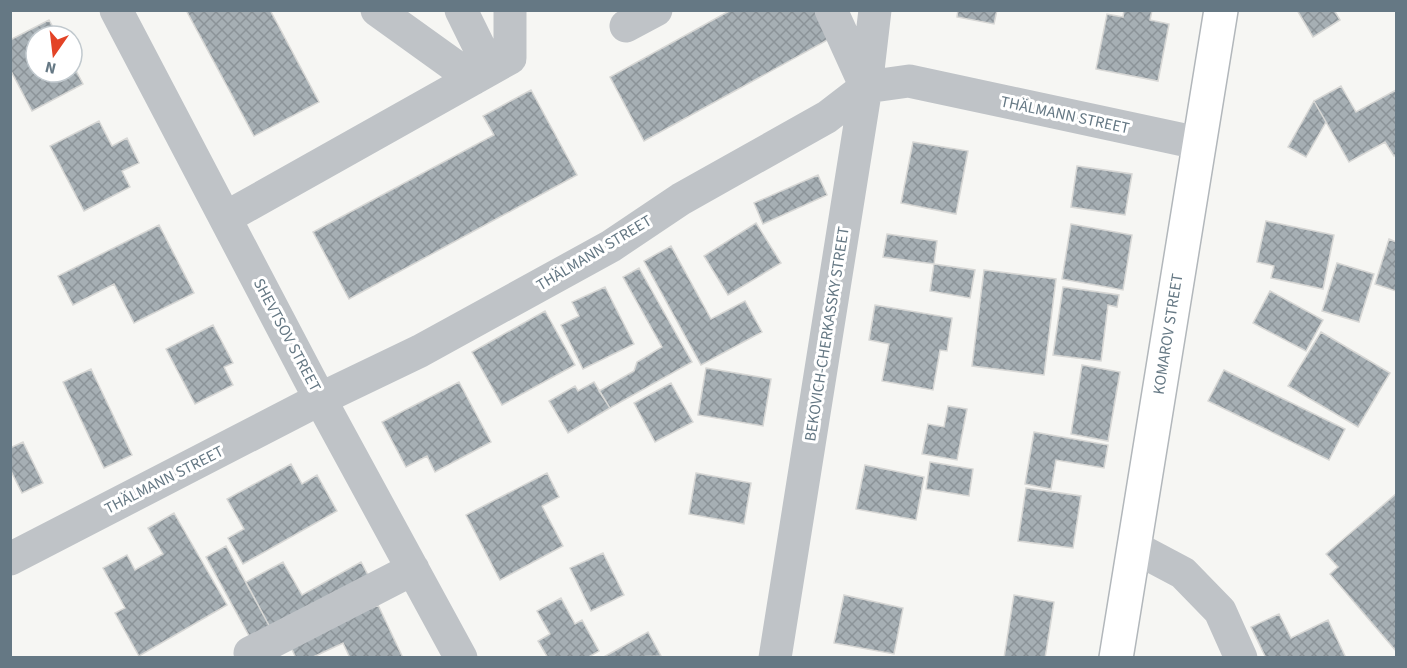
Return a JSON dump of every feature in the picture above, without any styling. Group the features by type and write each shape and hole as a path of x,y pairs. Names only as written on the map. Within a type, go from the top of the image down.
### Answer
{"main road":[{"name":"KOMAROV STREET","path":"1116,657 1221,10"}],"street":[{"name":"SHEVTSOV STREET","path":"117,10 320,399 461,657"},
{"path":"377,10 482,74"},
{"path":"461,10 482,74"},
{"path":"225,218 510,58 510,10"},
{"path":"626,26 656,10"},
{"path":"831,10 866,87"},
{"name":"BEKOVICH-CHERKASSKY STREET","path":"776,657 866,87 875,10"},
{"name":"THÄLMANN STREET","path":"10,559 320,399 420,351 611,246 681,199 827,117 866,87 909,81 1198,143"},
{"path":"1134,547 1183,573 1220,611 1241,657"},
{"path":"250,653 413,569"}],"building":[{"path":"186,10 270,10 319,102 254,136"},
{"path":"731,10 816,10 831,38 644,141 610,77"},
{"path":"958,10 997,10 994,24 957,17"},
{"path":"1124,10 1152,10 1150,20 1169,24 1158,81 1096,69 1107,14 1123,17"},
{"path":"1297,10 1334,10 1340,20 1313,37"},
{"path":"24,33 24,84 83,84 32,111 10,69 10,40"},
{"path":"1341,86 1356,112 1396,90 1396,154 1394,156 1385,142 1349,162 1314,101"},
{"path":"531,90 577,175 349,299 313,232 494,135 483,116"},
{"path":"1314,101 1326,122 1306,157 1288,147"},
{"path":"99,121 112,146 127,138 139,163 122,171 130,187 84,211 50,146"},
{"path":"913,142 968,151 956,214 901,203"},
{"path":"1077,166 1132,174 1125,215 1071,207"},
{"path":"818,175 827,195 763,224 754,203"},
{"path":"1266,221 1334,235 1323,289 1271,278 1274,266 1257,262"},
{"path":"756,223 781,263 728,295 704,256"},
{"path":"1071,224 1132,235 1123,290 1062,279"},
{"path":"159,225 194,293 134,323 114,284 73,305 58,276"},
{"path":"887,234 937,241 934,264 883,257"},
{"path":"1389,239 1396,242 1396,291 1375,284"},
{"path":"671,246 711,319 745,301 762,332 701,365 644,261"},
{"path":"1337,263 1374,274 1359,322 1322,311"},
{"path":"934,264 975,270 970,298 930,291"},
{"path":"639,268 692,362 610,408 599,391 634,371 637,362 662,347 623,277"},
{"path":"984,270 1056,279 1044,375 972,366"},
{"path":"605,287 634,344 583,369 561,325 579,316 572,302"},
{"path":"1063,287 1119,295 1117,307 1108,305 1101,361 1053,355"},
{"path":"1270,291 1323,320 1306,351 1253,323"},
{"path":"875,305 952,318 947,351 940,350 933,390 882,381 889,344 869,340"},
{"path":"545,311 575,365 502,405 472,352"},
{"path":"213,325 233,363 224,367 233,385 195,404 166,349"},
{"path":"1321,332 1390,373 1358,427 1288,386"},
{"path":"1082,365 1120,372 1108,441 1071,434"},
{"path":"706,368 771,379 763,426 698,415"},
{"path":"91,369 132,455 104,468 63,382"},
{"path":"1224,370 1345,429 1329,460 1208,401"},
{"path":"459,382 491,442 435,472 427,456 406,467 382,422"},
{"path":"594,382 610,408 568,433 549,401 575,386 578,391"},
{"path":"671,383 693,422 655,442 634,403"},
{"path":"948,406 967,409 957,460 922,454 928,424 944,427"},
{"path":"1034,432 1108,445 1104,468 1056,460 1051,489 1025,484"},
{"path":"23,442 43,483 22,493 10,469 10,448"},
{"path":"930,462 973,469 969,496 926,489"},
{"path":"291,464 302,484 317,475 337,511 243,564 228,538 244,529 227,499"},
{"path":"865,465 924,477 916,520 856,509"},
{"path":"547,473 559,497 542,506 563,546 500,580 466,515"},
{"path":"696,473 751,483 744,524 689,514"},
{"path":"1026,488 1081,496 1073,548 1018,541"},
{"path":"1396,494 1396,651 1330,574 1338,567 1326,554"},
{"path":"174,513 227,605 139,656 115,613 125,608 103,568 127,555 135,570 163,554 148,528"},
{"path":"226,546 272,631 252,641 206,557"},
{"path":"603,553 624,595 591,611 570,568"},
{"path":"283,562 302,595 361,562 369,577 272,631 246,582"},
{"path":"844,595 903,608 894,654 834,643"},
{"path":"1014,595 1054,602 1045,658 1004,658"},
{"path":"561,598 575,624 582,620 599,651 587,658 548,658 538,641 550,634 537,611"},
{"path":"378,605 403,658 350,658 343,643 311,658 296,658 290,645"},
{"path":"1279,614 1291,638 1328,620 1346,658 1266,658 1251,627"},
{"path":"648,632 661,656 602,658"}]}
